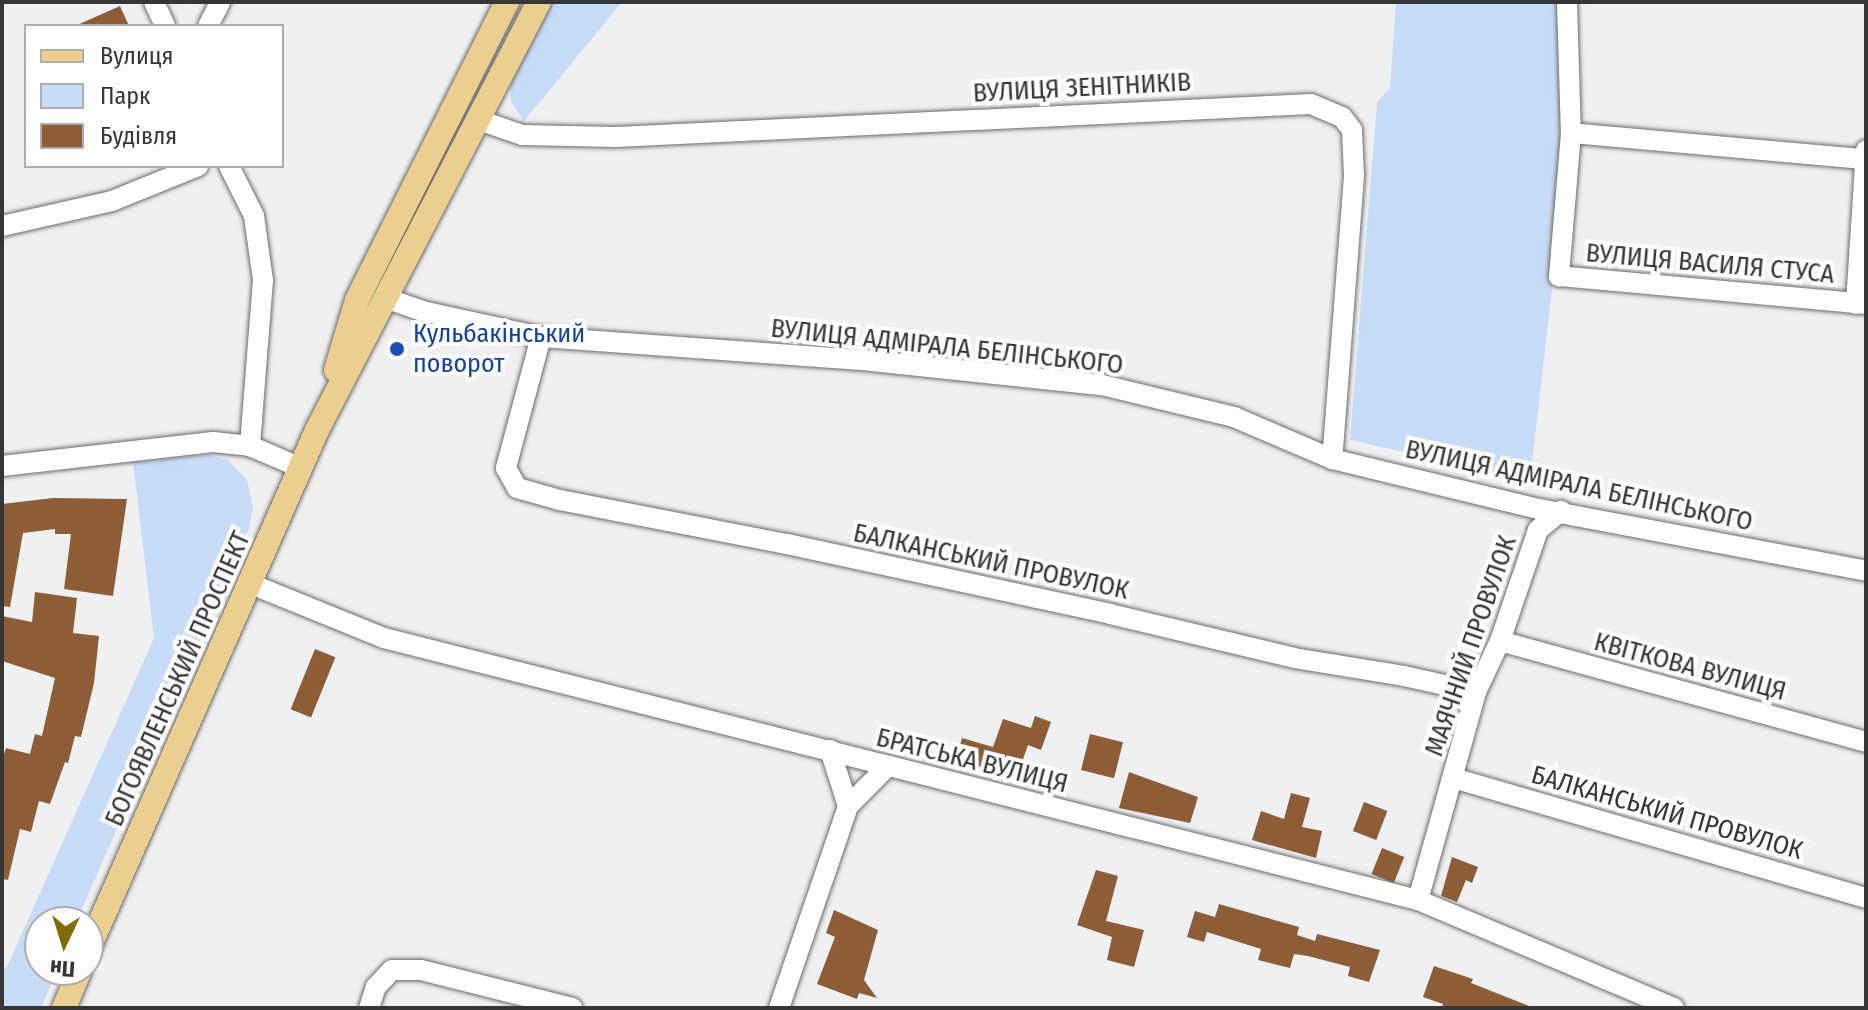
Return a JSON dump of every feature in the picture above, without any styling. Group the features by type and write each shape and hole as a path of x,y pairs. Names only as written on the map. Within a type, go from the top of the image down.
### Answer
{"main road":[{"name":"БОГОЯВЛЕНСЬКИЙ ПРОСПЕКТ","path":"317,430 357,300 507,2"},
{"name":"БОГОЯВЛЕНСЬКИЙ ПРОСПЕКТ","path":"104,914 317,430 388,299 539,2"},
{"path":"64,1008 73,986"}],"street":[{"path":"154,2 164,24"},
{"path":"209,24 220,2"},
{"path":"1567,2 1571,133 1865,159"},
{"name":"ВУЛИЦЯ ЗЕНІТНИКІВ","path":"479,120 522,135 616,137 1311,104 1342,117 1352,130 1354,176 1332,459"},
{"name":"ВУЛИЦЯ ВАСИЛЯ СТУСА","path":"1571,133 1559,276 1861,304 1866,150"},
{"path":"2,226 112,201 193,168"},
{"path":"230,168 254,216 263,280 250,446"},
{"name":"ВУЛИЦЯ АДМІРАЛА БЕЛІНСЬКОГО","path":"388,299 422,311 541,337 872,361 1102,385 1234,417 1332,459 1539,509 1866,571"},
{"name":"БАЛКАНСЬКИЙ ПРОВУЛОК","path":"541,337 506,468 517,488 560,500 818,550 1294,658 1476,692"},
{"path":"2,466 213,442 250,446 301,468"},
{"name":"МАЯЧНИЙ ПРОВУЛОК","path":"1418,900 1476,692 1500,641 1538,530 1561,511"},
{"name":"БРАТСЬКА ВУЛИЦЯ","path":"251,584 384,638 1418,900 1674,1008"},
{"name":"КВІТКОВА ВУЛИЦЯ","path":"1500,641 1866,742"},
{"path":"830,750 848,806"},
{"path":"779,1008 848,806 887,767"},
{"name":"БАЛКАНСЬКИЙ ПРОВУЛОК","path":"1453,778 1866,898"},
{"path":"369,1008 376,987 392,970 421,970 565,1007"}],"green space":[{"path":"552,2 622,2 524,121 511,102 510,85"},
{"path":"1396,2 1557,2 1564,135 1554,272 1530,480 1350,440 1377,102 1390,88"},
{"path":"209,455 228,460 247,480 253,507 249,529 83,906 34,906 154,638 133,462"},
{"path":"24,929 24,986 50,986 41,1008 2,1008 2,967 6,969"}],"building":[{"path":"120,6 128,24 80,24"},
{"path":"53,498 127,499 113,596 64,589 71,534 55,534 55,529 23,533 10,607 2,606 2,504"},
{"path":"35,592 77,598 73,633 99,636 94,683 81,737 75,736 68,763 65,762 50,804 39,801 31,832 20,829 8,880 2,879 2,760 6,748 30,754 35,734 42,736 55,678 2,661 2,616 32,622"},
{"path":"315,649 335,657 311,718 291,709"},
{"path":"1035,716 1051,722 1041,750 1028,745 1016,779 956,759 962,738 993,747 1003,719 1031,728"},
{"path":"1090,734 1123,742 1114,778 1081,770"},
{"path":"1129,772 1198,797 1190,823 1119,808"},
{"path":"1291,793 1310,798 1302,827 1322,831 1316,858 1252,840 1261,811 1284,819"},
{"path":"1364,802 1387,811 1376,840 1353,831"},
{"path":"1382,848 1404,857 1394,883 1372,874"},
{"path":"1452,857 1478,867 1472,883 1466,880 1457,902 1441,896"},
{"path":"1096,870 1118,876 1106,921 1144,930 1134,967 1107,960 1112,937 1077,925"},
{"path":"1219,904 1299,927 1297,935 1315,941 1317,934 1380,950 1369,982 1348,976 1350,967 1308,956 1294,954 1290,968 1258,960 1261,949 1207,932 1204,942 1187,937 1195,911 1215,917"},
{"path":"834,910 878,930 864,980 877,998 859,993 857,999 817,984 835,937 826,933"},
{"path":"1434,966 1473,979 1471,983 1534,1008 1442,1008 1443,1004 1423,997"}],"place":[{"name":"Кульбакінський поворот","path":"397,349"}]}
